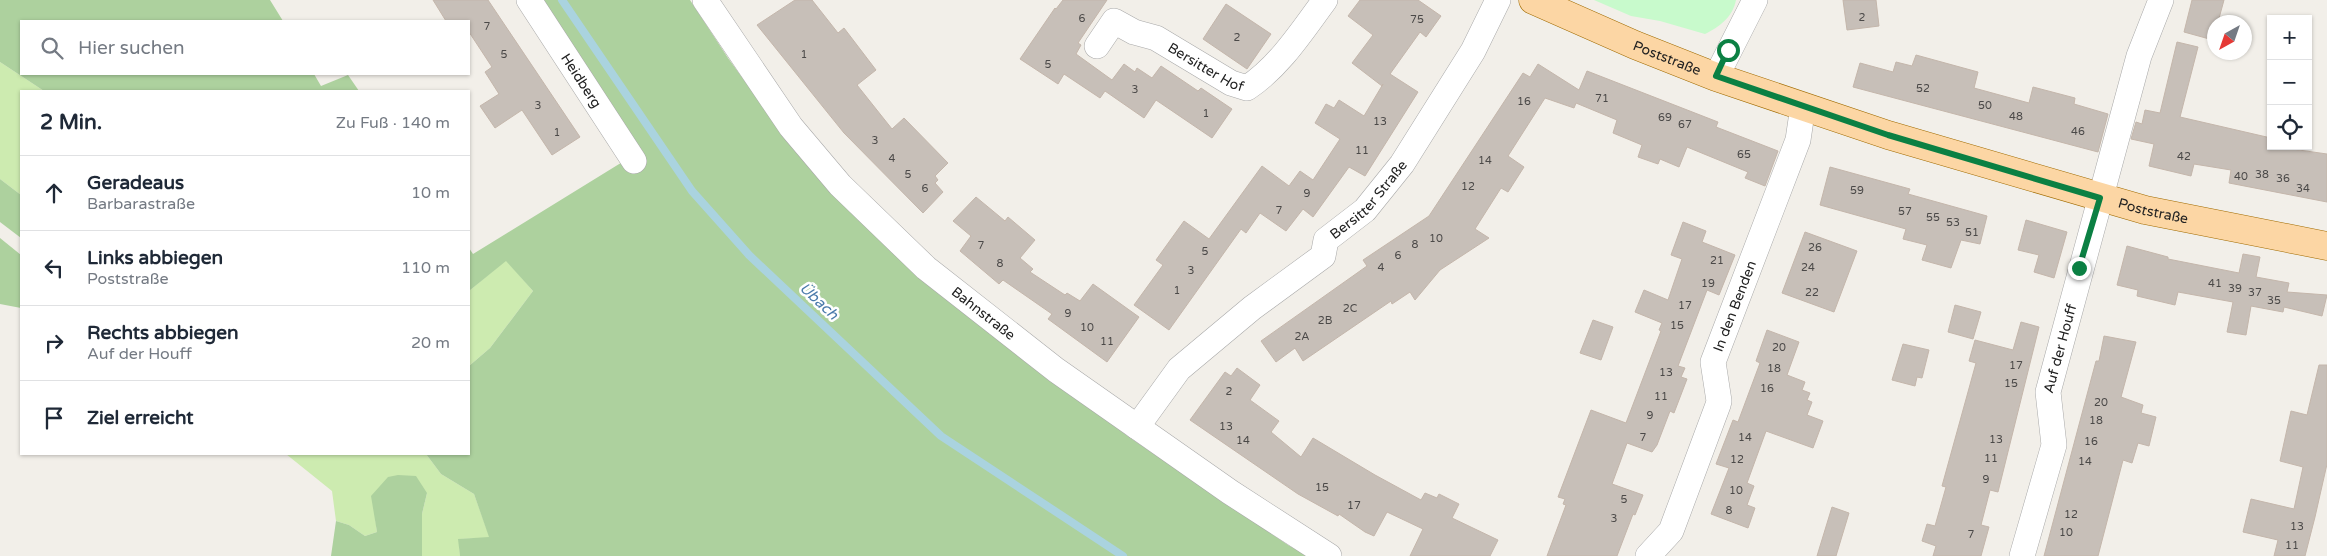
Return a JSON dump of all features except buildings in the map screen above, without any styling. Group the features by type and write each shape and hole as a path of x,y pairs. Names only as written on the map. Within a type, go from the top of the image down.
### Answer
{"main road":[{"name":"Poststraße","path":"1532,0 1635,45 1716,76 1892,136 2145,210 2327,246"}],"street":[{"name":"Heidberg","path":"529,0 634,161"},
{"name":"Bahnstraße","path":"705,0 791,127 840,185 877,223 926,268 1056,370 1237,496 1329,556"},
{"name":"Bersitter Hof","path":"1097,46 1114,21 1134,32 1156,38 1230,83 1247,88 1260,79 1289,48 1325,0"},
{"name":"Bersitter Straße","path":"1137,427 1179,369 1252,308 1323,256 1326,240 1365,210 1402,164 1434,116 1473,51 1498,0"},
{"path":"1716,76 1756,0"},
{"name":"Auf der Houff","path":"2022,556 2054,444 2048,392 2079,268 2139,56 2161,0"},
{"name":"In den Benden","path":"1648,556 1671,531 1718,405 1714,362 1798,140 1803,106"}],"green space":[{"path":"0,0 270,0 282,20 20,20 20,75 315,75 321,86 348,75 358,90 42,90 0,62"},
{"path":"538,0 690,0 728,58 781,131 958,307 1129,437 1288,545 1308,556 460,556 458,539 489,537 474,494 441,474 427,455 470,455 470,365 490,348 533,291 506,261 470,290 470,250 473,254 624,161"},
{"path":"1594,0 1736,0 1732,12 1725,21 1705,34 1660,21 1631,16"},
{"path":"0,62 42,90 20,90 20,194 0,179"},
{"path":"0,179 20,194 20,237 0,222"},
{"path":"0,238 20,254 20,308 0,304"},
{"path":"506,260 533,291 490,348 470,365 470,290"},
{"path":"287,455 427,455 441,474 474,494 490,538 459,539 460,556 422,556 422,514 427,493 375,516 377,532 365,536 349,525 336,521 332,491"},
{"path":"398,475 416,476 427,493 422,514 422,556 331,556 336,521 349,525 365,536 377,532 371,496 388,477"}],"waterway":[{"name":"Übach","path":"562,0 692,191 749,255 941,436 1123,556"}],"route":[{"path":"1728,50 1716,76 1888,135 2100,198 2079,268"}]}
